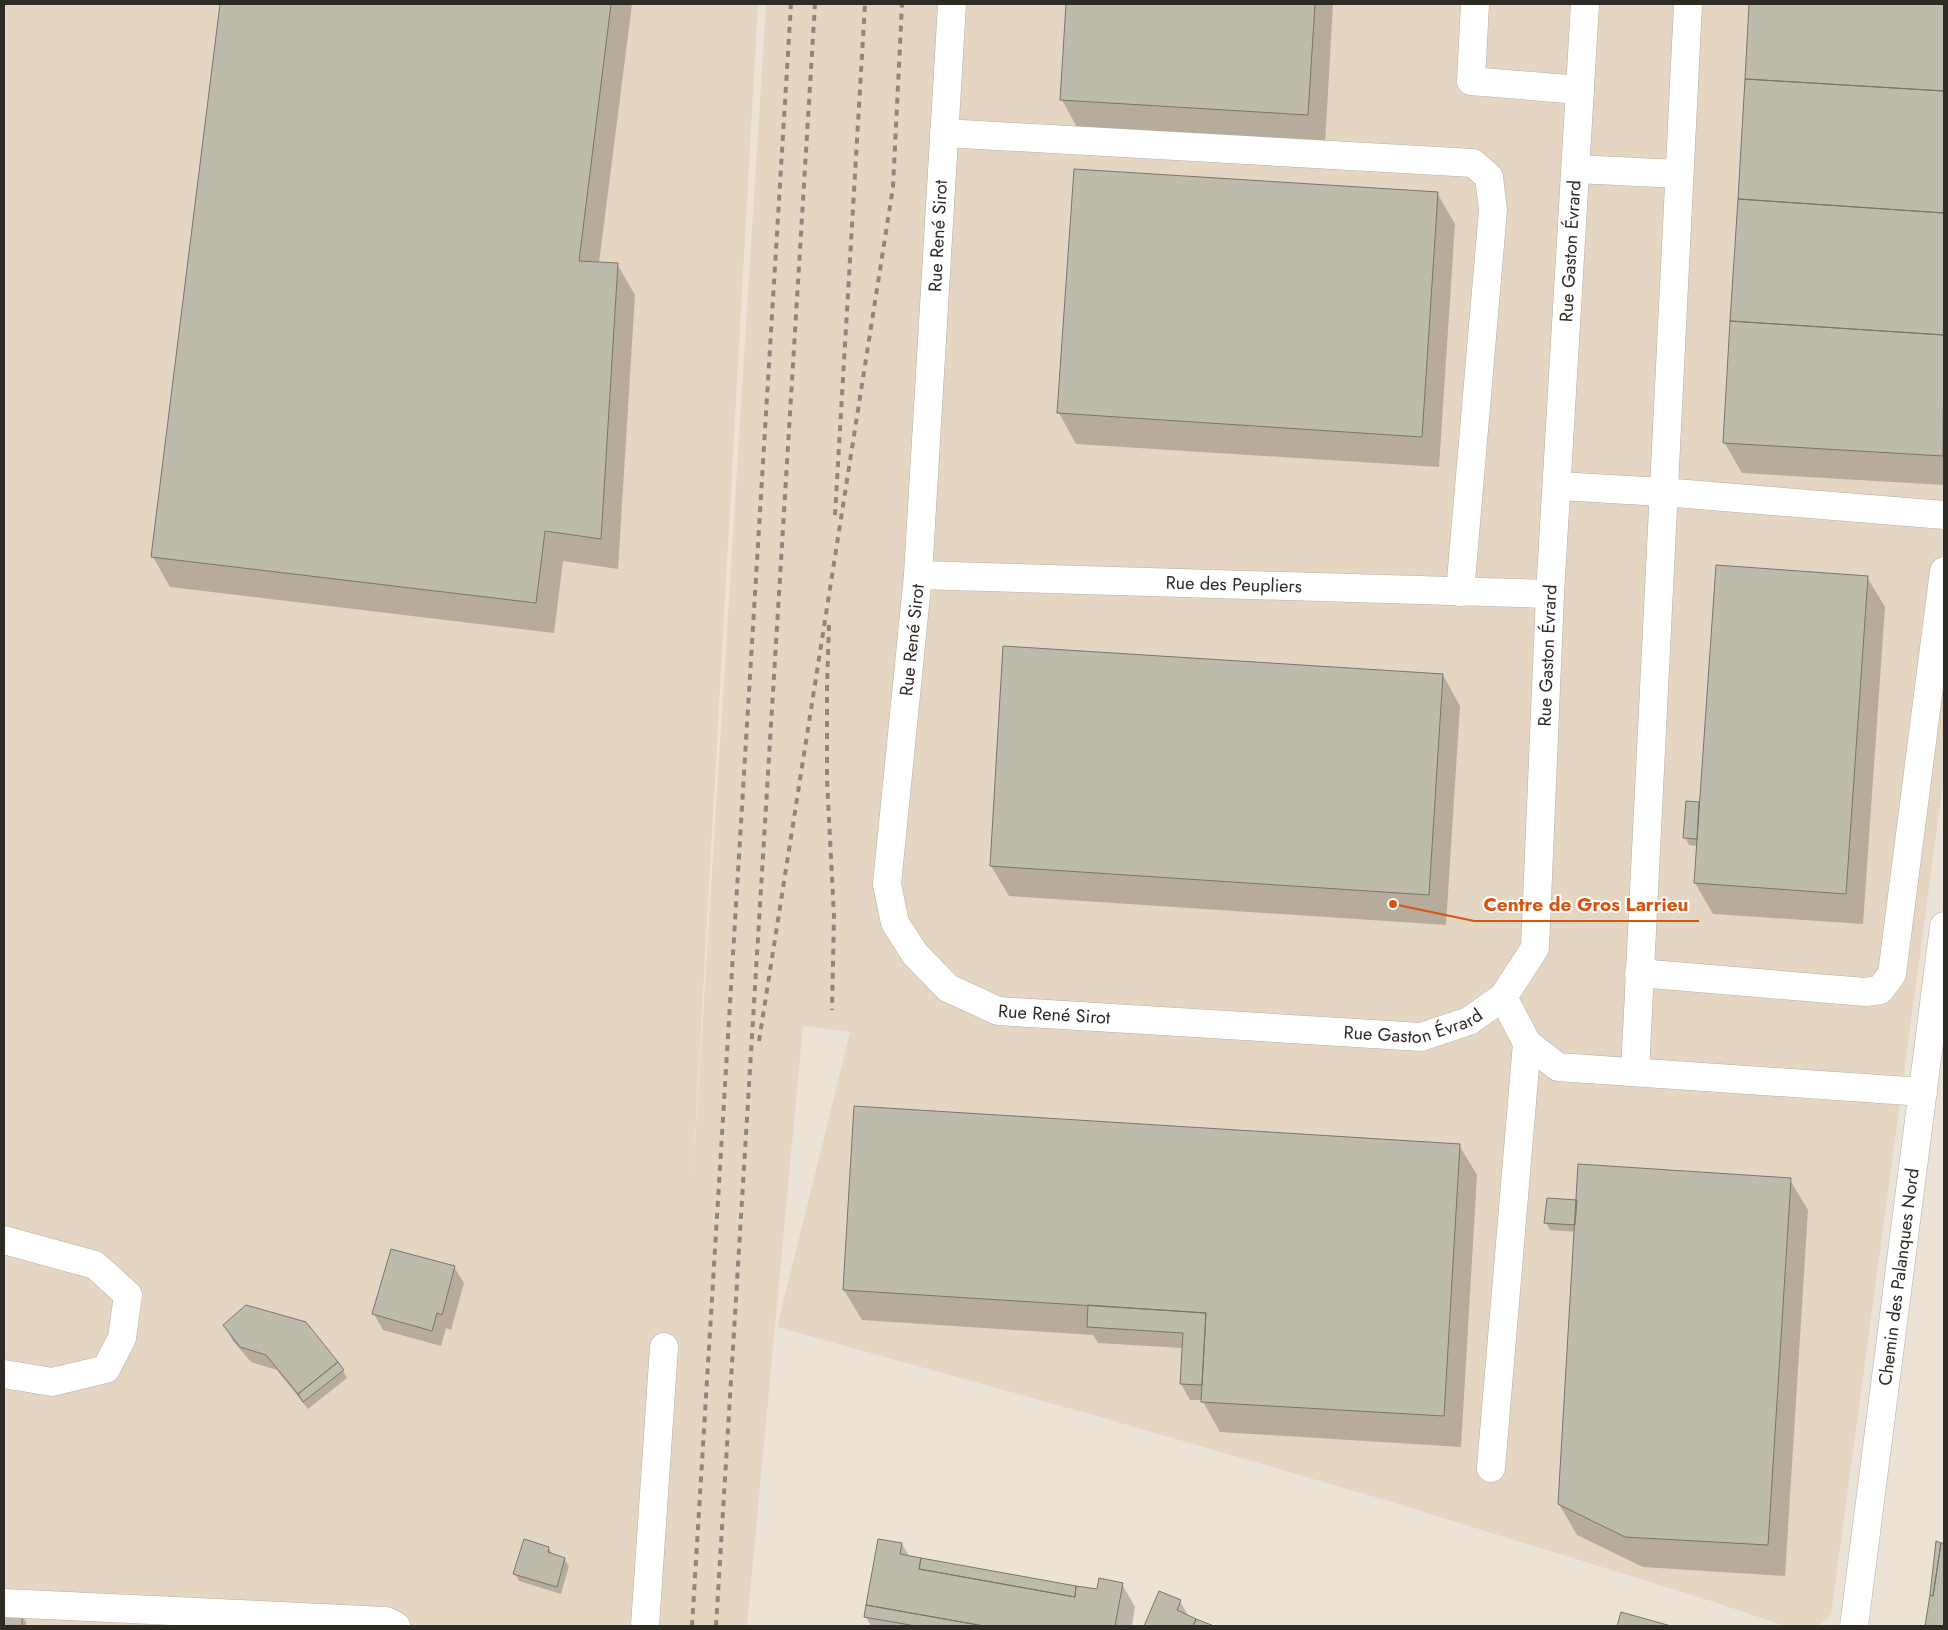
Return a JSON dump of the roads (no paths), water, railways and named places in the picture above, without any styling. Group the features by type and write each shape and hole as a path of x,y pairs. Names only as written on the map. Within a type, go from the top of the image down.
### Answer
{"street":[{"name":"Rue René Sirot","path":"952,4 918,575 887,884 895,923 915,954 948,988 998,1012 1211,1024"},
{"path":"1475,4 1471,81 1580,90"},
{"name":"Rue Gaston Évrard","path":"1211,1024 1421,1037 1468,1021 1503,997 1535,948 1550,594 1558,486 1585,4"},
{"path":"1635,1072 1662,492 1688,4"},
{"path":"944,133 1473,163 1489,177 1493,210 1460,592"},
{"path":"1576,169 1679,174"},
{"path":"1558,486 1662,492 1944,515"},
{"path":"1639,973 1865,992 1880,990 1892,974 1944,571"},
{"name":"Rue des Peupliers","path":"918,575 1550,594"},
{"name":"Chemin des Palanques Nord","path":"1854,1626 1944,926"},
{"path":"1503,997 1528,1043 1558,1067 1923,1092"},
{"path":"1491,1468 1528,1043"},
{"path":"4,1240 95,1265 128,1295 122,1338 106,1369 52,1382 4,1374"},
{"path":"645,1626 664,1348"},
{"path":"4,1602 386,1621 396,1626"}],"railway":[{"path":"692,1626 791,4"},
{"path":"716,1626 815,4"},
{"path":"835,515 865,4"},
{"path":"759,1041 893,187 902,4"},
{"path":"829,625 827,780 834,916 832,1010"}],"place":[{"name":"Centre de Gros Larrieu","path":"1393,904"}]}
